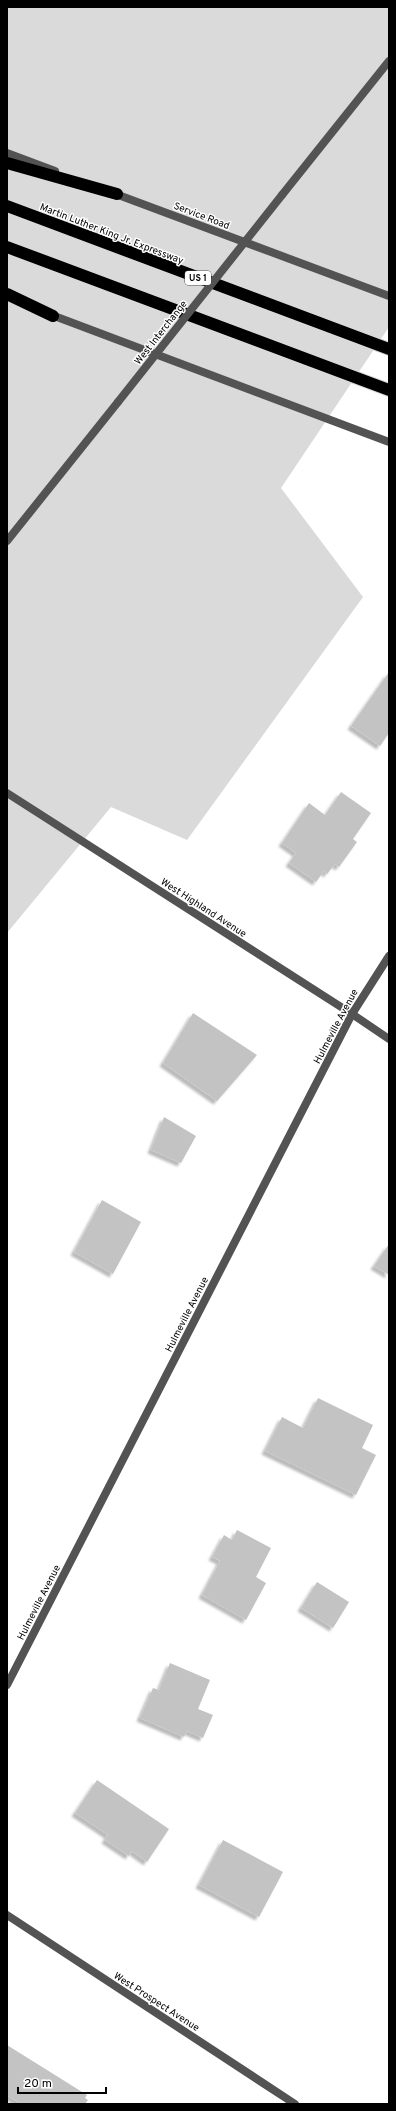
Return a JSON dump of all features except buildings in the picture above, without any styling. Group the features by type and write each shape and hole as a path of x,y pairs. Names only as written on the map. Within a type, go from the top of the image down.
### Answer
{"highway":[{"path":"7,162 117,194"},
{"name":"Martin Luther King Jr. Expressway","path":"7,206 389,349"},
{"path":"7,247 389,390"},
{"path":"7,294 53,316"}],"street":[{"name":"West Interchange","path":"7,540 389,61"},
{"name":"Service Road","path":"7,153 389,296"},
{"path":"7,299 389,442"},
{"name":"West Highland Avenue","path":"7,793 389,1039"},
{"name":"Hulmeville Avenue","path":"7,1685 352,1014 389,956"},
{"name":"West Prospect Avenue","path":"7,1915 295,2104"}],"shaded area":[{"path":"7,7 389,7 389,327 281,488 363,597 187,840 111,807 7,933"}]}
